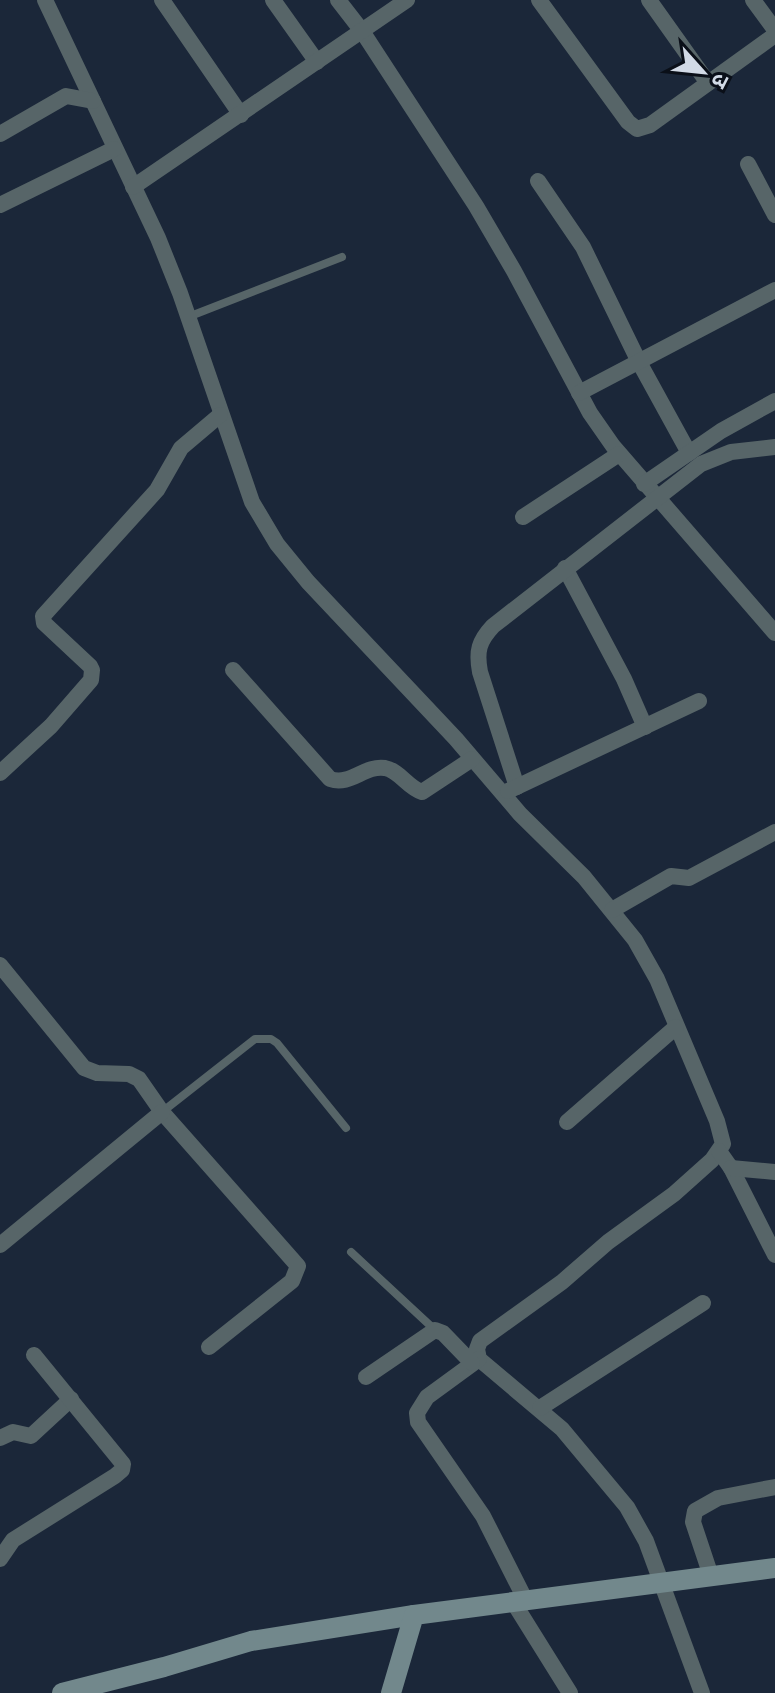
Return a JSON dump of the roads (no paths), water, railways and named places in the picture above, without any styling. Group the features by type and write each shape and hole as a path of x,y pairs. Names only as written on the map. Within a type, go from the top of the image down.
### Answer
{"main road":[{"path":"62,1693 251,1641 518,1600 775,1568"},
{"path":"391,1693 414,1615"}],"street":[{"path":"45,0 158,238 252,502 277,544 308,582 472,759 511,790"},
{"path":"162,0 241,115"},
{"path":"273,0 317,62"},
{"path":"338,0 362,31 476,206 579,393 619,454 775,633"},
{"path":"133,187 407,0"},
{"path":"539,0 628,122 637,129 650,125 775,33 753,0"},
{"path":"649,0 708,83"},
{"path":"0,134 66,96 93,101"},
{"path":"0,205 114,149"},
{"path":"748,164 775,215"},
{"path":"538,181 583,247 639,362 689,453"},
{"path":"579,393 775,290"},
{"path":"570,1693 518,1600 483,1516 418,1422 417,1413 427,1397 476,1361 480,1341 562,1282 608,1242 674,1194 719,1151 722,1136 646,957 612,910 570,862 524,818 511,790 480,672 478,646 493,626 565,568 689,453 775,401"},
{"path":"0,773 51,726 91,680 90,666 44,623 43,616 157,490 181,448 220,415"},
{"path":"650,491 716,456 775,447"},
{"path":"523,517 619,454"},
{"path":"565,568 624,679 645,727"},
{"path":"233,670 330,779 344,781 376,768 384,768 395,772 422,792 472,759"},
{"path":"511,790 699,701"},
{"path":"612,910 671,876 689,878 775,832"},
{"path":"0,965 84,1068 90,1072 134,1075 143,1084 162,1112 298,1266 292,1281 209,1347"},
{"path":"567,1122 676,1027"},
{"path":"0,1245 162,1112"},
{"path":"719,1151 731,1168 775,1255"},
{"path":"731,1168 775,1172"},
{"path":"540,1408 703,1303"},
{"path":"366,1377 435,1330 540,1408 587,1456 627,1507 642,1532 702,1693"},
{"path":"0,1559 13,1540 122,1470 121,1458 34,1355"},
{"path":"0,1438 13,1432 31,1436 71,1399"},
{"path":"711,1576 693,1522 695,1511 718,1498 775,1487"}],"lane":[{"path":"188,317 342,257"},
{"path":"162,1112 255,1039 263,1038 277,1043 346,1128"},
{"path":"351,1252 435,1330"}]}
